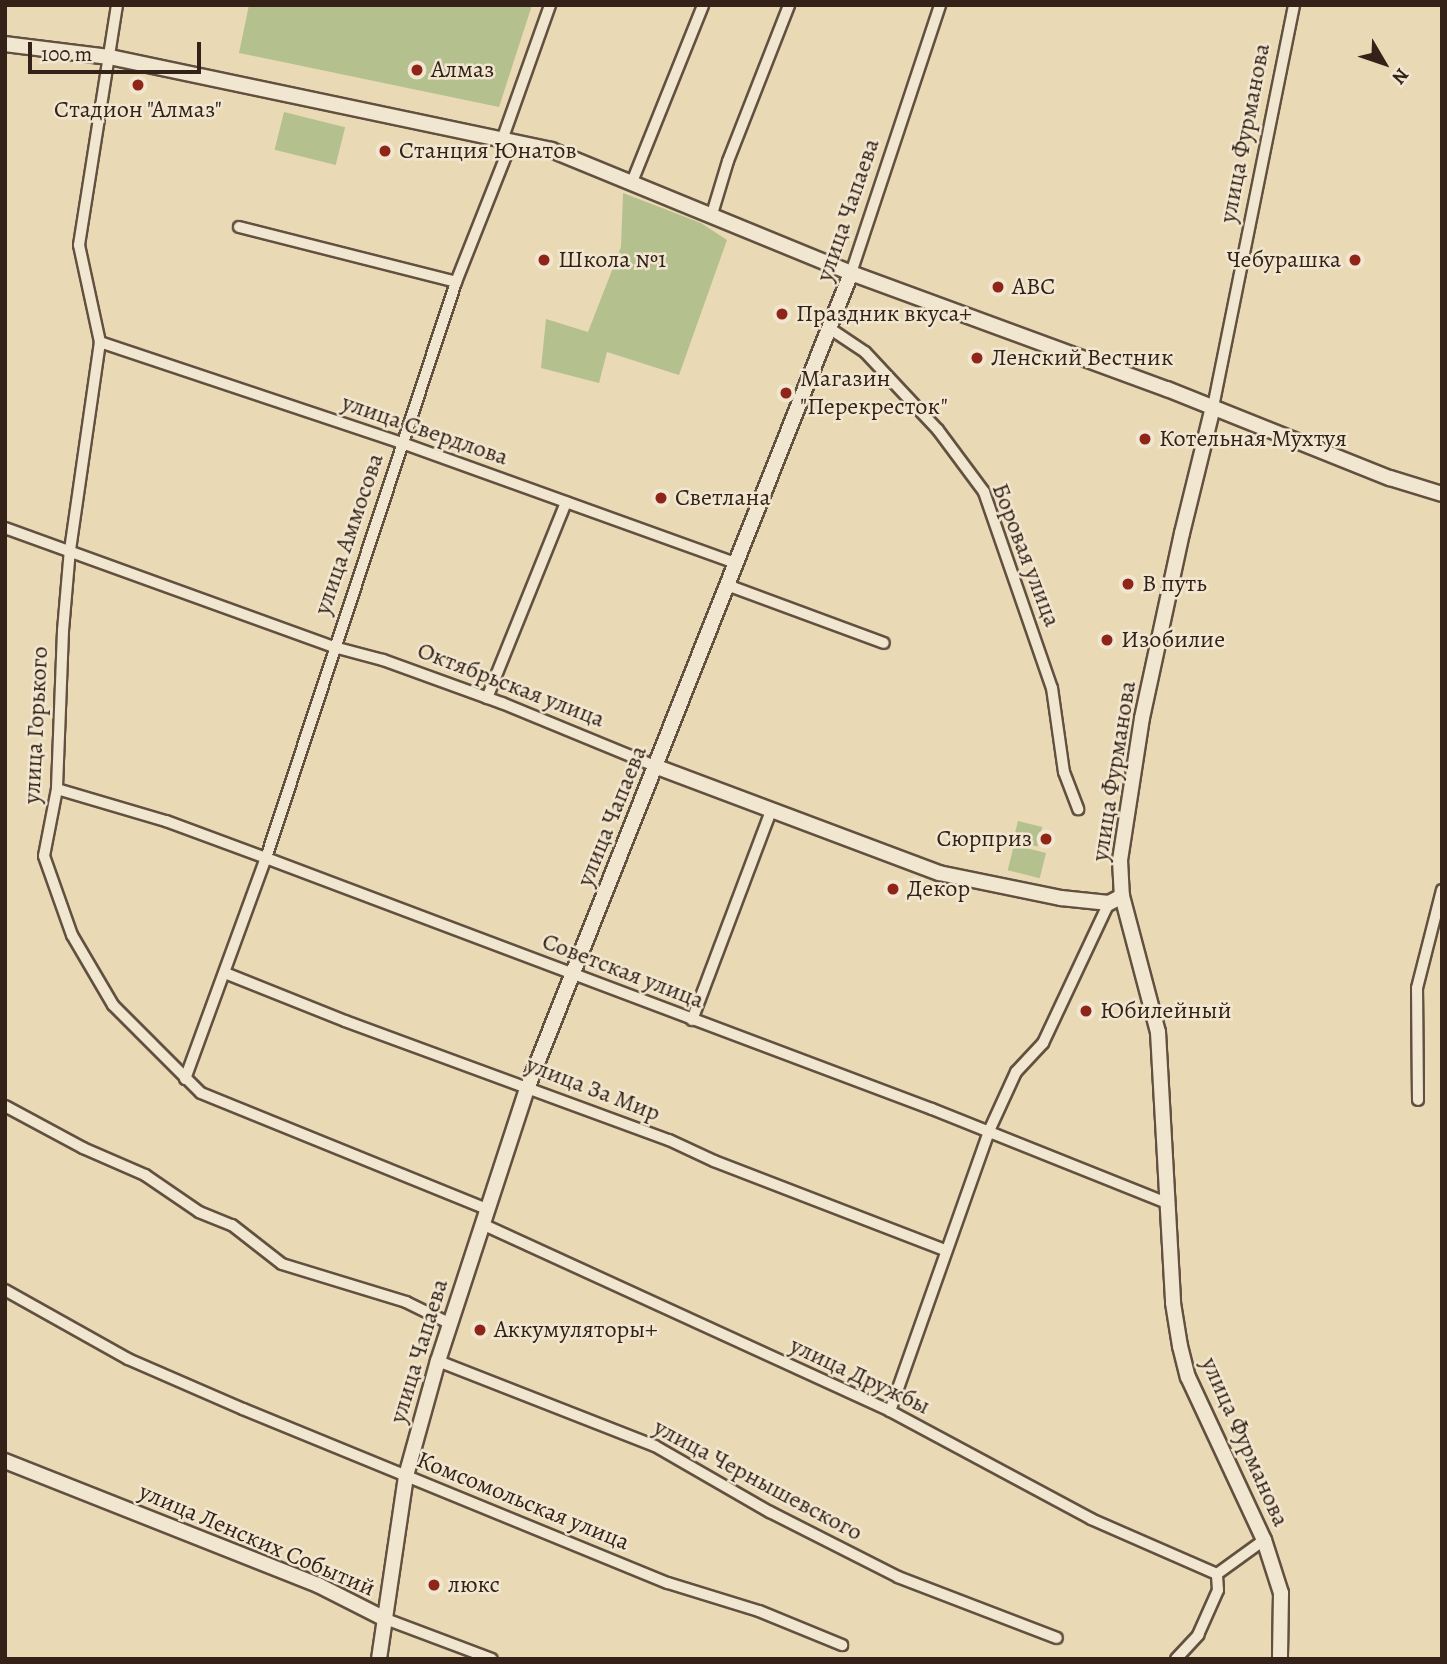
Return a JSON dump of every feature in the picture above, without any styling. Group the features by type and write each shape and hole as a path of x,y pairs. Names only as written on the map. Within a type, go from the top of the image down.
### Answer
{"main road":[{"path":"5,44 110,57 551,150 851,273 1213,407 1390,478 1442,494"},
{"name":"улица Чапаева","path":"379,1659 383,1618 407,1476 438,1361 528,1086 657,767 851,273"},
{"name":"улица Фурманова","path":"1213,407 1181,533 1142,718 1115,899 1158,1032 1173,1303 1188,1377 1264,1540 1282,1593 1280,1659"},
{"name":"Октябрьская улица","path":"657,767 939,873 1061,898 1115,899"},
{"name":"улица Ленских Событий","path":"5,1461 318,1585 383,1618"}],"street":[{"name":"улица Горького","path":"117,5 79,245 100,342 69,550 57,789 44,856 72,935 113,1005 201,1093 487,1209"},
{"name":"улица Аммосова","path":"185,1079 266,858 456,282 508,153 502,141 550,5"},
{"path":"632,182 703,5"},
{"path":"712,214 728,161 789,5"},
{"name":"улица Чапаева","path":"851,273 940,5"},
{"name":"улица Фурманова","path":"1213,407 1294,5"},
{"path":"239,228 456,282"},
{"name":"Боровая улица","path":"829,328 865,352 938,430 984,492 1052,688 1064,772 1078,809"},
{"name":"улица Свердлова","path":"100,342 402,443 735,563"},
{"path":"487,698 566,502"},
{"name":"Октябрьская улица","path":"5,528 334,647 383,660 487,698 657,767"},
{"path":"727,585 884,643"},
{"name":"Советская улица","path":"57,789 166,821 266,858 989,1131 1169,1204"},
{"path":"692,1020 771,811"},
{"path":"1418,1100 1418,988 1442,890"},
{"path":"890,1411 989,1131 1016,1072 1043,1043 1115,899"},
{"name":"улица За Мир","path":"225,973 345,1021 528,1086 945,1250"},
{"path":"5,1106 83,1148 145,1175 199,1212 232,1225 253,1245 282,1264 406,1302 450,1324"},
{"name":"улица Дружбы","path":"482,1224 694,1318 757,1352 890,1411 1091,1519 1217,1574"},
{"name":"Комсомольская улица","path":"5,1290 128,1359 668,1583 759,1611 842,1645"},
{"name":"улица Чернышевского","path":"438,1361 655,1446 770,1512 898,1577 1057,1638"},
{"path":"1176,1659 1198,1635 1218,1590 1217,1574 1264,1540"},
{"name":"улица Ленских Событий","path":"383,1618 492,1659"}],"green space":[{"name":"Алмаз","path":"249,5 532,5 499,107 239,53"},
{"path":"284,112 345,127 336,165 275,150"},
{"path":"623,193 701,223 727,240 679,375 607,352 599,383 541,368 546,319 588,332 621,247"},
{"path":"1018,821 1042,827 1037,846 1013,840"},
{"path":"1014,845 1046,853 1040,878 1008,870"}],"place":[{"name":"Алмаз","path":"417,70"},
{"name":"Стадион \"Алмаз\"","path":"138,85"},
{"name":"Станция Юнатов","path":"385,151"},
{"name":"Школа №1","path":"544,260"},
{"name":"Чебурашка","path":"1355,260"},
{"name":"ABC","path":"998,287"},
{"name":"Праздник вкуса+","path":"782,314"},
{"name":"Ленский Вестник","path":"977,358"},
{"name":"Магазин \"Перекресток\"","path":"786,393"},
{"name":"Котельная Мухтуя","path":"1145,439"},
{"name":"Светлана","path":"661,498"},
{"name":"В путь","path":"1128,584"},
{"name":"Изобилие","path":"1107,640"},
{"name":"Сюрприз","path":"1046,839"},
{"name":"Декор","path":"893,889"},
{"name":"Юбилейный","path":"1086,1011"},
{"name":"Аккумуляторы+","path":"480,1330"},
{"name":"люкс","path":"434,1585"}]}
